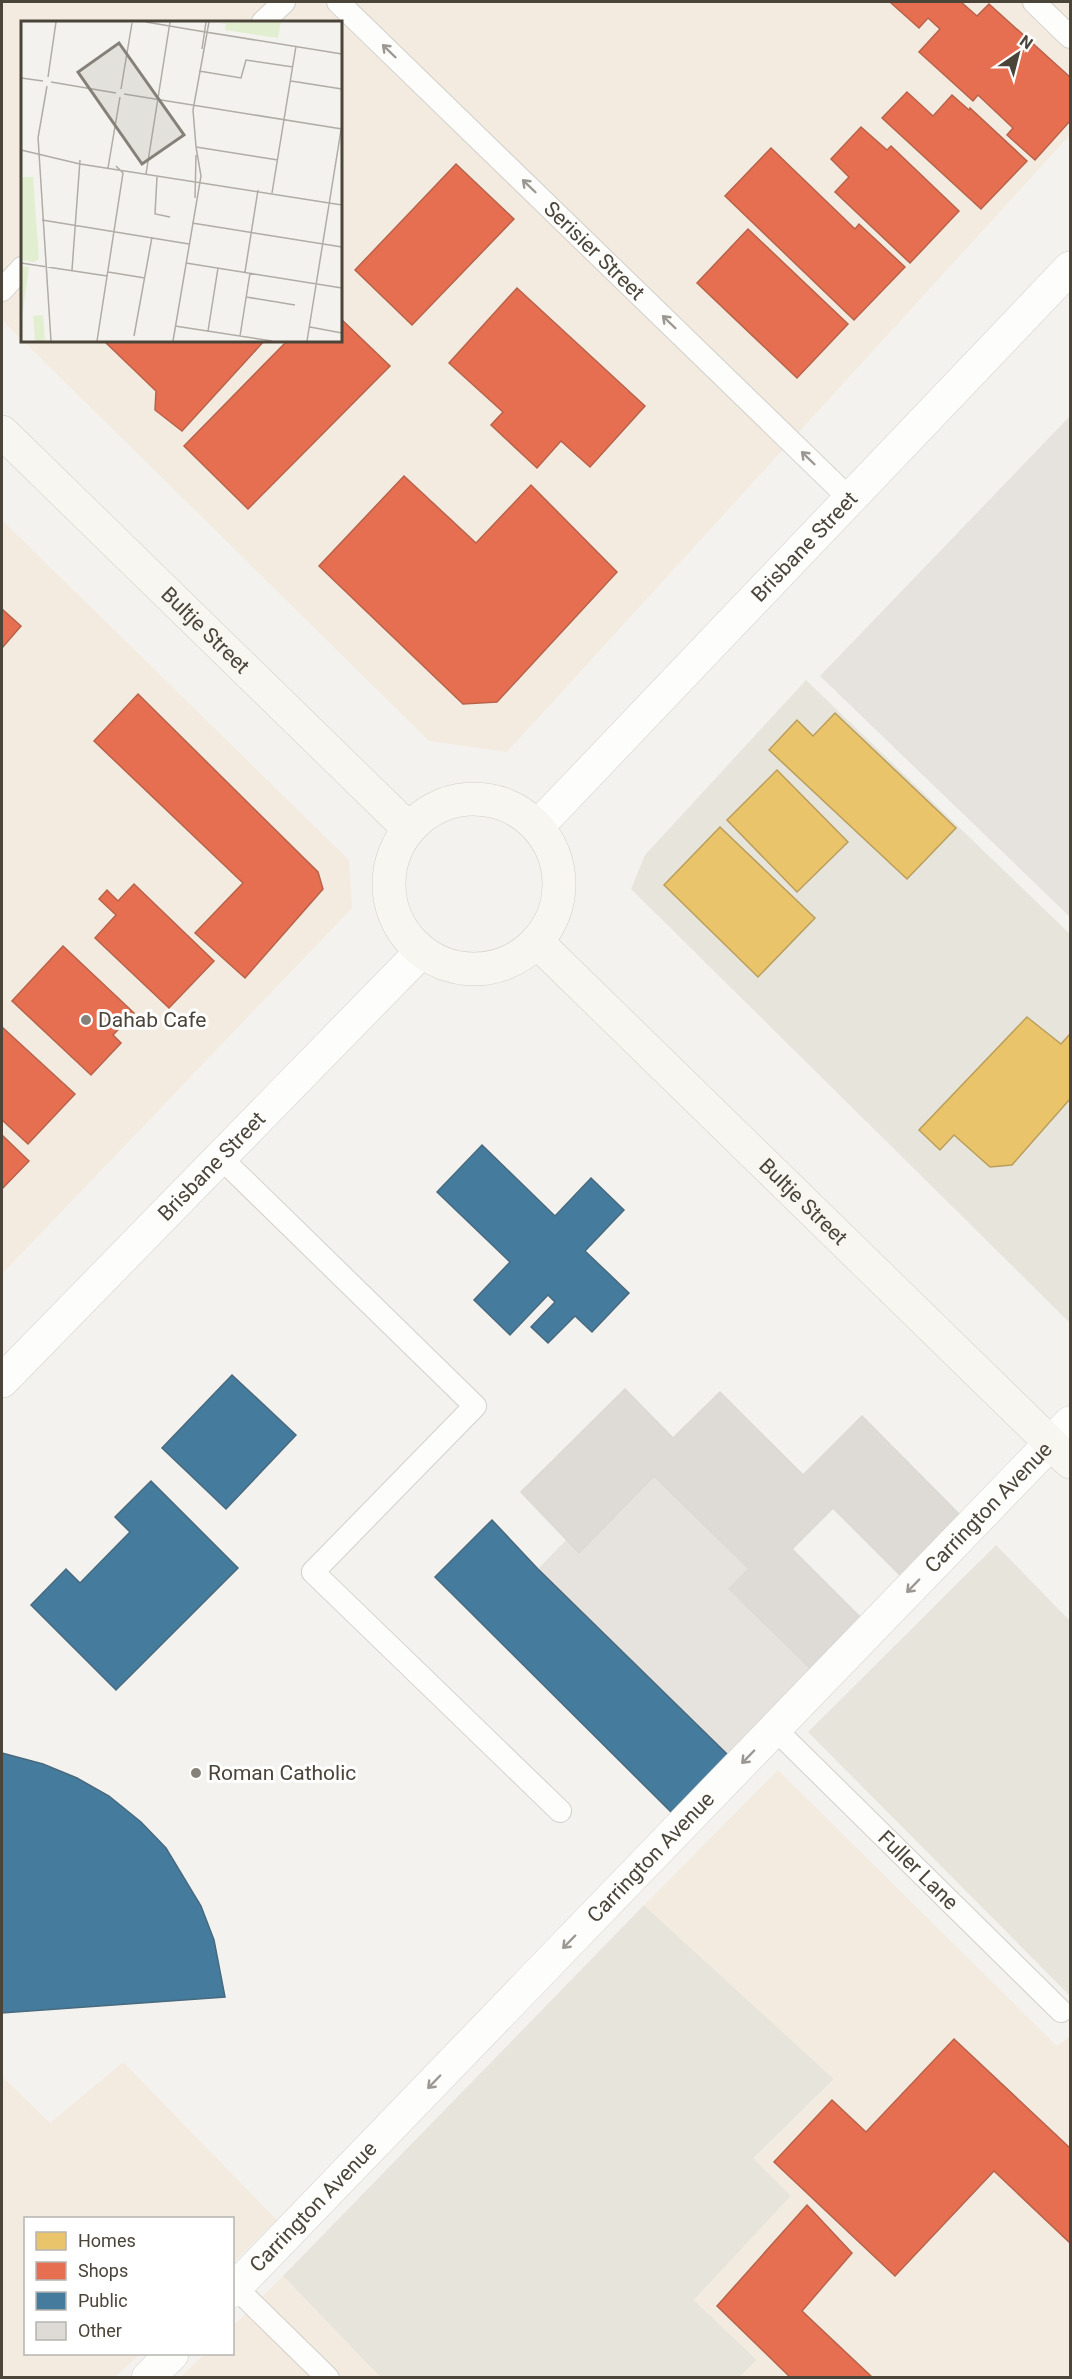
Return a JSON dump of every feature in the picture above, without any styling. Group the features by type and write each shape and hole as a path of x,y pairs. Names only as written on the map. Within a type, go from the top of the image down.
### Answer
{"street":[{"name":"Brisbane Street","path":"538,826 1071,268"},
{"name":"Bultje Street","path":"2,432 408,828"},
{"path":"458,799 487,799 515,809 538,826 552,847 559,872 559,897 551,922 537,942 517,958 494,968 469,969 443,964 422,952 402,931 390,906 388,879 394,851 408,828 431,809 458,799"},
{"name":"Bultje Street","path":"537,942 1064,1443"},
{"name":"Brisbane Street","path":"2,1381 422,952"},
{"name":"Carrington Avenue","path":"234,2289 776,1729 1064,1443"},
{"path":"148,2378 171,2355"}],"lane":[{"path":"265,21 284,2"},
{"name":"Serisier Street","path":"338,2 850,499"},
{"path":"1034,2 1071,37"},
{"path":"2,290 21,269"},
{"path":"220,1157 475,1406 313,1572 560,1811"},
{"name":"Fuller Lane","path":"776,1729 1061,2011"},
{"path":"234,2289 328,2378"}],"shaded area":[{"path":"2,2 1070,2 1070,135 507,752 429,741 24,342 342,342 342,21 21,21 21,339 2,320"},
{"path":"1070,418 1070,917 820,676"},
{"path":"2,520 349,860 352,908 2,1274"},
{"path":"806,680 1070,934 1070,1323 631,889 645,855"},
{"path":"654,1476 749,1569 729,1590 812,1670 728,1755 538,1569 566,1540 579,1552"},
{"path":"996,1545 1070,1621 1070,1996 808,1732"},
{"path":"778,1770 1057,2046 1070,2036 1070,2377 740,2377 757,2360 694,2300 791,2196 754,2159 834,2079 644,1905"},
{"path":"644,1905 834,2079 754,2158 791,2196 694,2300 757,2360 740,2377 380,2377 283,2276"},
{"path":"123,2062 277,2220 234,2262 234,2217 24,2217 24,2355 139,2355 115,2377 2,2377 2,2076 50,2123"},
{"path":"283,2276 380,2377 180,2378 203,2355 234,2355 234,2325"}],"building: Homes":[{"path":"835,713 956,828 907,879 769,750 797,720 813,736"},
{"path":"777,770 848,842 797,892 727,820"},
{"path":"720,827 815,918 758,977 664,885"},
{"path":"1027,1017 1061,1044 1070,1034 1070,1099 1012,1165 990,1167 954,1135 940,1150 919,1130"}],"building: Shops":[{"path":"890,2 961,2 977,16 989,4 1070,77 1070,121 1035,160 1007,135 1013,128 978,95 973,101 919,52 940,29 928,18 919,28"},
{"path":"907,92 933,116 952,95 969,110 970,108 1027,161 981,209 882,118"},
{"path":"861,127 887,150 891,146 959,211 910,263 835,192 849,177 831,159"},
{"path":"771,148 855,229 859,224 905,267 854,320 725,196"},
{"path":"456,164 514,219 412,325 355,270"},
{"path":"748,229 848,324 797,378 697,283"},
{"path":"517,288 645,406 590,467 561,441 537,468 491,425 503,412 449,363"},
{"path":"342,320 390,366 248,509 184,446 286,342 342,342"},
{"path":"105,342 263,342 182,431 155,410 156,391"},
{"path":"404,476 476,543 531,485 617,572 497,702 463,704 319,566"},
{"path":"2,609 21,626 2,648"},
{"path":"138,694 318,872 323,889 245,978 195,933 243,883 94,741"},
{"path":"134,884 214,961 169,1008 95,938 116,915 99,899 107,890 118,901"},
{"path":"63,946 134,1013 113,1035 121,1043 91,1075 12,1001"},
{"path":"2,1027 75,1094 28,1144 2,1120"},
{"path":"2,1135 29,1161 2,1189"},
{"path":"954,2039 1070,2148 1070,2243 994,2171 895,2276 774,2162 832,2100 866,2132"},
{"path":"807,2205 852,2253 802,2311 873,2378 791,2378 717,2306"}],"building: Public":[{"path":"482,1145 555,1216 591,1178 624,1210 585,1251 629,1293 592,1332 575,1316 548,1343 531,1327 555,1302 548,1295 510,1335 474,1300 510,1262 437,1192"},
{"path":"232,1375 296,1435 226,1509 162,1448"},
{"path":"151,1481 238,1568 116,1690 31,1605 66,1569 80,1583 130,1532 115,1517"},
{"path":"492,1520 538,1569 728,1755 672,1813 435,1577"},
{"path":"2,1753 43,1764 77,1778 109,1796 141,1822 166,1848 201,1906 214,1940 225,1997 2,2013"}],"building: Other":[{"path":"625,1389 673,1438 720,1392 803,1475 862,1416 965,1520 905,1580 833,1508 792,1549 861,1618 812,1670 729,1589 749,1569 654,1476 579,1553 521,1492"}],"place":[{"name":"Dahab Cafe","path":"86,1020"},
{"name":"Roman Catholic","path":"196,1773"}]}
